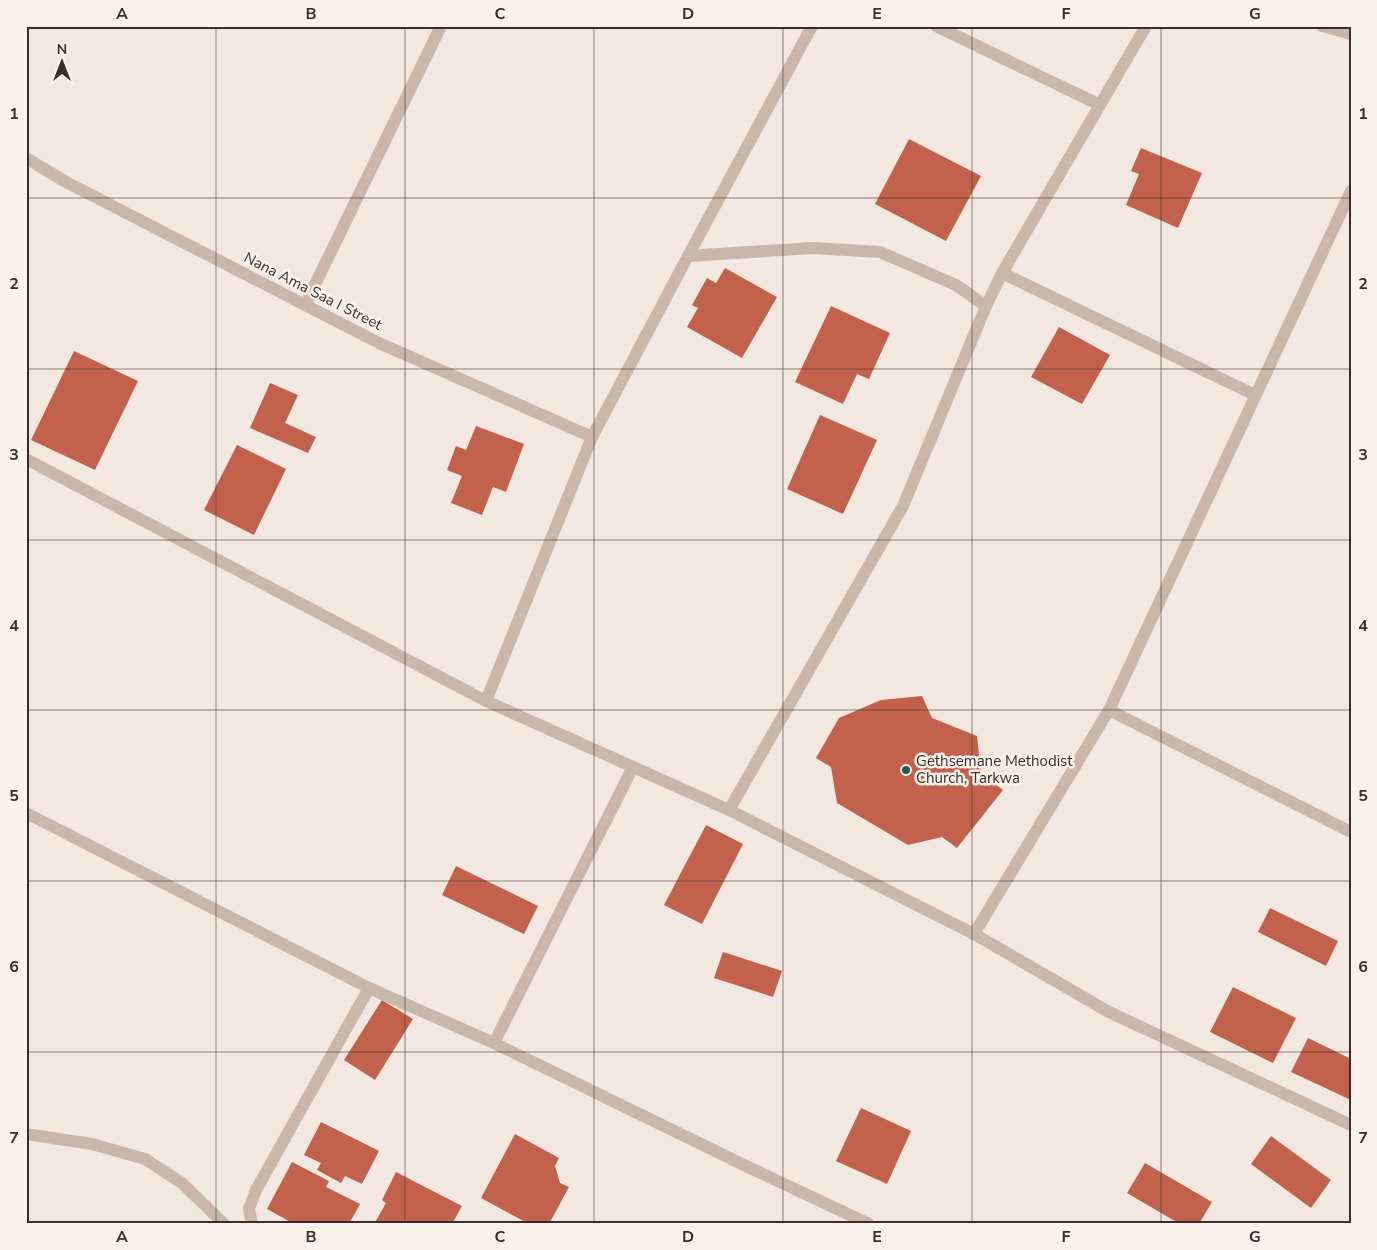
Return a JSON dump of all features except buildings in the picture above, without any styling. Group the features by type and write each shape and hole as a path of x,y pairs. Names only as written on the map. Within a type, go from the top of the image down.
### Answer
{"street":[{"path":"305,305 441,26"},
{"path":"486,701 592,438 812,26"},
{"path":"936,26 1100,105"},
{"path":"729,810 903,506 1002,272 1146,26"},
{"path":"1322,26 1351,34"},
{"name":"Nana Ama Saa I Street","path":"26,158 66,182 379,343 592,438"},
{"path":"974,934 1109,710 1351,191"},
{"path":"688,256 813,248 880,252 956,285 986,306"},
{"path":"1002,272 1255,395"},
{"path":"26,459 486,701 729,810 974,934 1109,1012 1351,1124"},
{"path":"1109,710 1351,832"},
{"path":"494,1043 632,767"},
{"path":"26,813 369,988 494,1043 746,1166 870,1224"},
{"path":"252,1224 249,1209 256,1190 369,988"},
{"path":"26,1134 92,1144 145,1159 182,1183 224,1224"}],"place":[{"name":"Gethsemane Methodist Church, Tarkwa","path":"906,770"}]}
